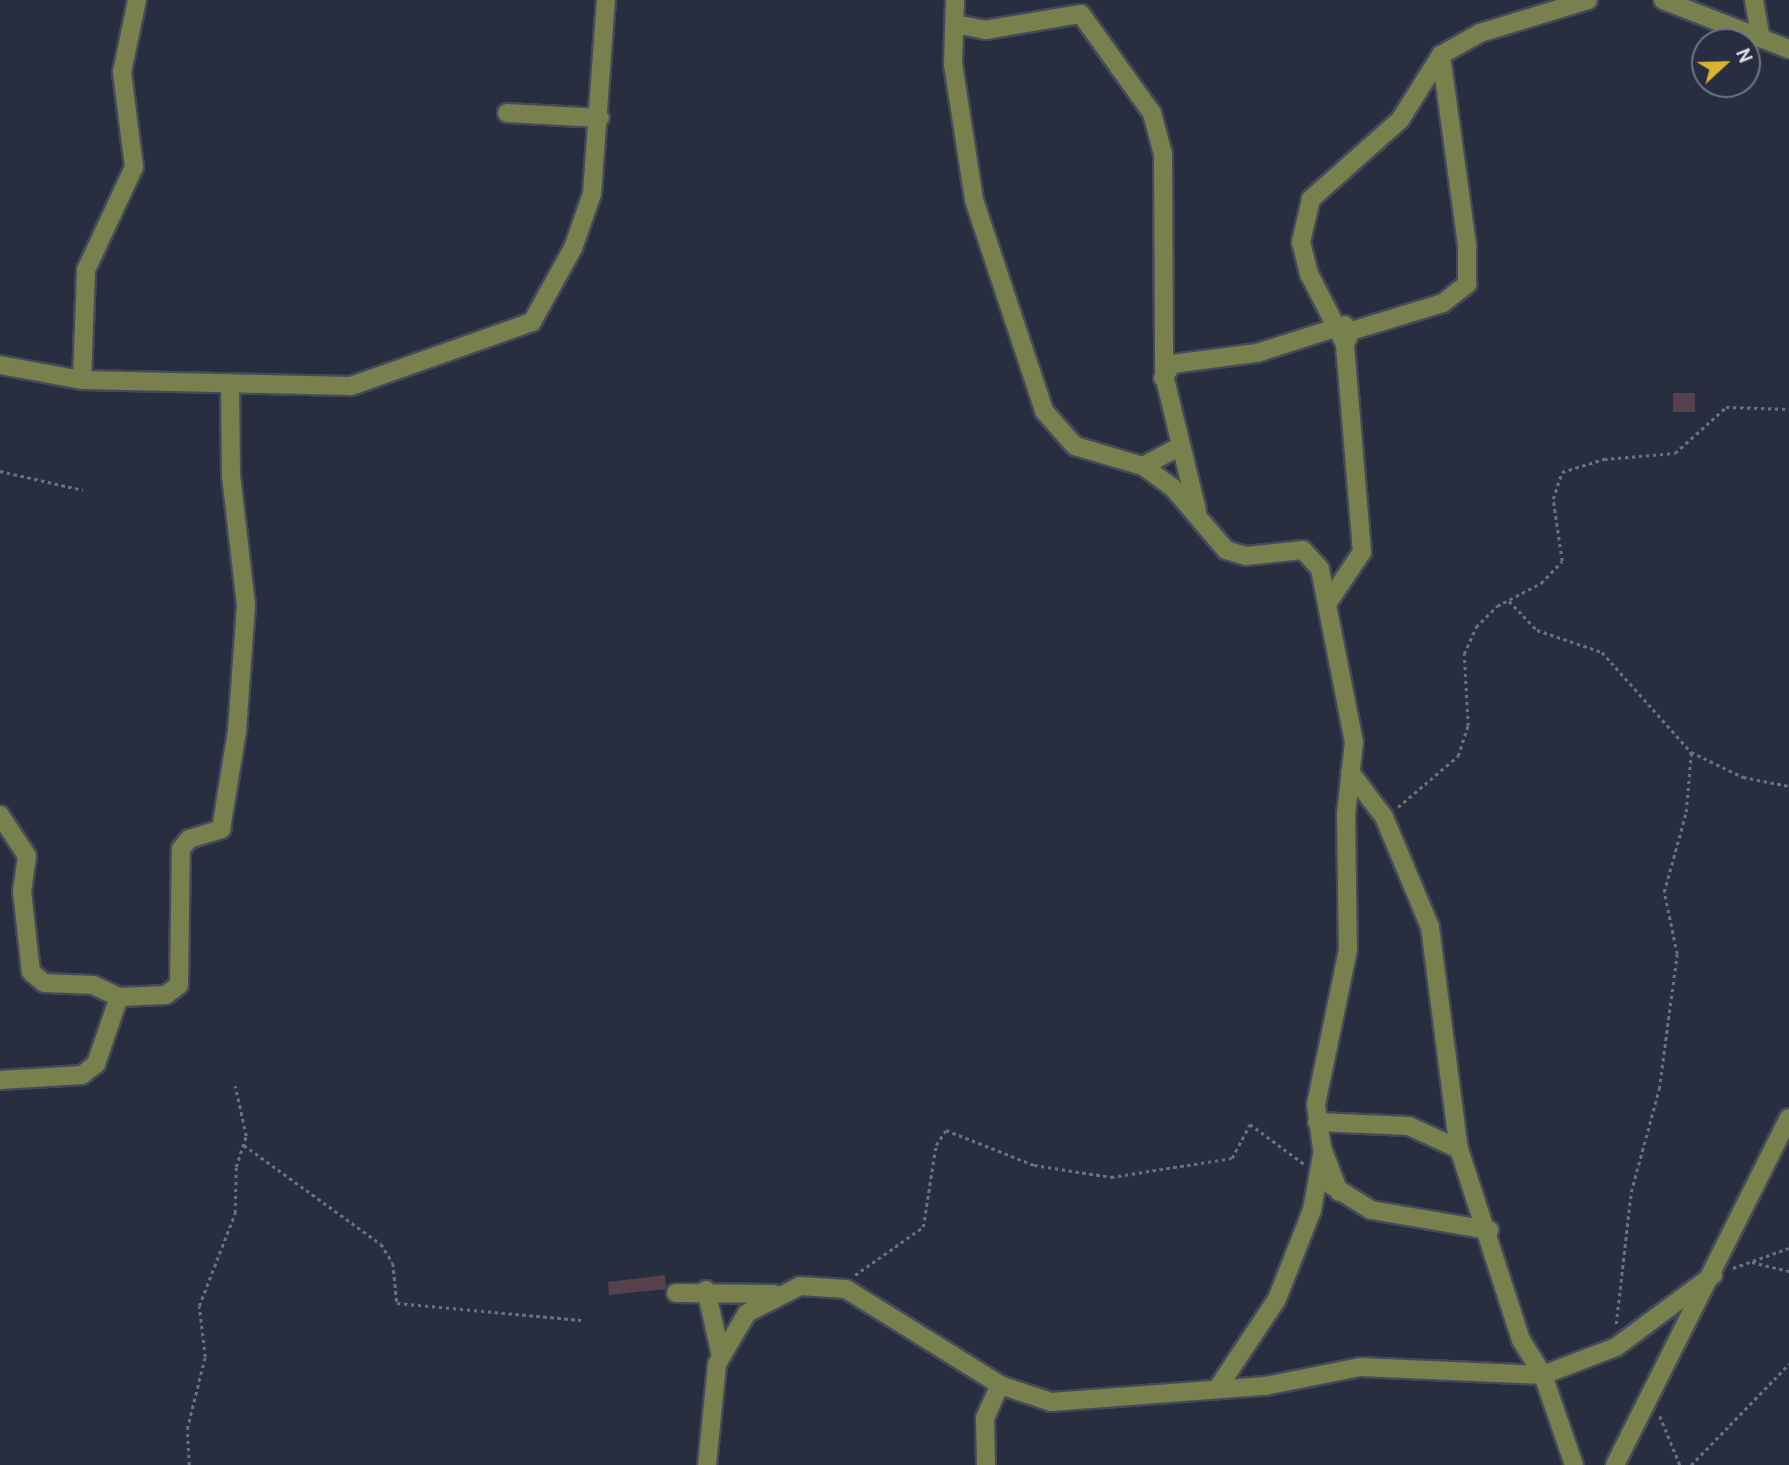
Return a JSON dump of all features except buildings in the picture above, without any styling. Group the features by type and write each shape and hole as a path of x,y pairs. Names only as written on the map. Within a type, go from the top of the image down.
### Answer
{"street":[{"path":"82,380 86,270 134,167 122,72 137,0"},
{"path":"0,365 82,380 351,386 532,322 584,223 600,118 606,0"},
{"path":"955,0 953,64 974,200 1044,411 1075,446 1143,466 1197,510 1226,550 1246,556 1311,553 1329,601 1351,711 1348,950 1317,1122 1322,1148 1339,1192"},
{"path":"1329,601 1362,552 1345,344 1309,274 1303,215 1330,179 1400,120 1441,55 1490,29 1588,0"},
{"path":"1663,0 1740,28"},
{"path":"1685,0 1702,13"},
{"path":"1754,0 1759,28"},
{"path":"955,24 985,30 1081,14 1152,113 1163,153 1164,375 1178,447 1197,510"},
{"path":"1761,36 1789,49"},
{"path":"1164,375 1177,363 1257,353 1336,326 1362,324 1443,303 1466,284 1468,245 1441,55"},
{"path":"507,113 600,118"},
{"path":"1345,344 1362,324"},
{"path":"1164,375 1197,510"},
{"path":"0,815 25,846 22,891 30,972 44,983 93,985 120,997 166,995 179,985 181,849 188,839 221,829 234,767 246,606 231,475 230,383"},
{"path":"1143,466 1178,447"},
{"path":"1350,772 1384,817 1411,872 1440,968 1459,1149 1489,1230 1521,1340 1543,1374 1574,1465"},
{"path":"0,1080 82,1075 96,1064 120,997"},
{"path":"1615,1465 1713,1275 1789,1118"},
{"path":"1317,1122 1409,1126 1459,1149"},
{"path":"1217,1389 1277,1299 1321,1176 1322,1148"},
{"path":"1321,1176 1339,1192 1371,1210 1489,1230"},
{"path":"676,1293 706,1290 775,1294 831,1286 863,1297 1000,1385 1051,1402 1217,1389 1360,1367 1543,1374 1616,1347 1713,1275"},
{"path":"706,1290 721,1356 707,1465"},
{"path":"721,1356 747,1313 775,1294"},
{"path":"986,1465 985,1418 1000,1385"}],"path":[{"path":"1384,817 1458,756 1468,726 1464,654 1486,614 1541,583 1562,561 1553,499 1562,472 1604,458 1675,453 1726,407 1789,409"},
{"path":"0,471 83,490"},
{"path":"1509,601 1536,630 1602,652 1690,751 1743,777 1789,786"},
{"path":"1616,1347 1625,1227 1635,1168 1655,1115 1677,954 1664,892 1686,811 1690,751"},
{"path":"189,1465 187,1429 205,1357 199,1306 235,1213 244,1145 246,1127 235,1086"},
{"path":"831,1286 875,1265 923,1227 936,1145 946,1130 1034,1165 1111,1177 1232,1158 1245,1127 1253,1124 1321,1176"},
{"path":"244,1145 381,1244 393,1263 397,1303 581,1320"},
{"path":"1713,1275 1789,1248"},
{"path":"1752,1262 1789,1271"},
{"path":"1691,1465 1789,1364"},
{"path":"1652,1393 1680,1465"}]}
